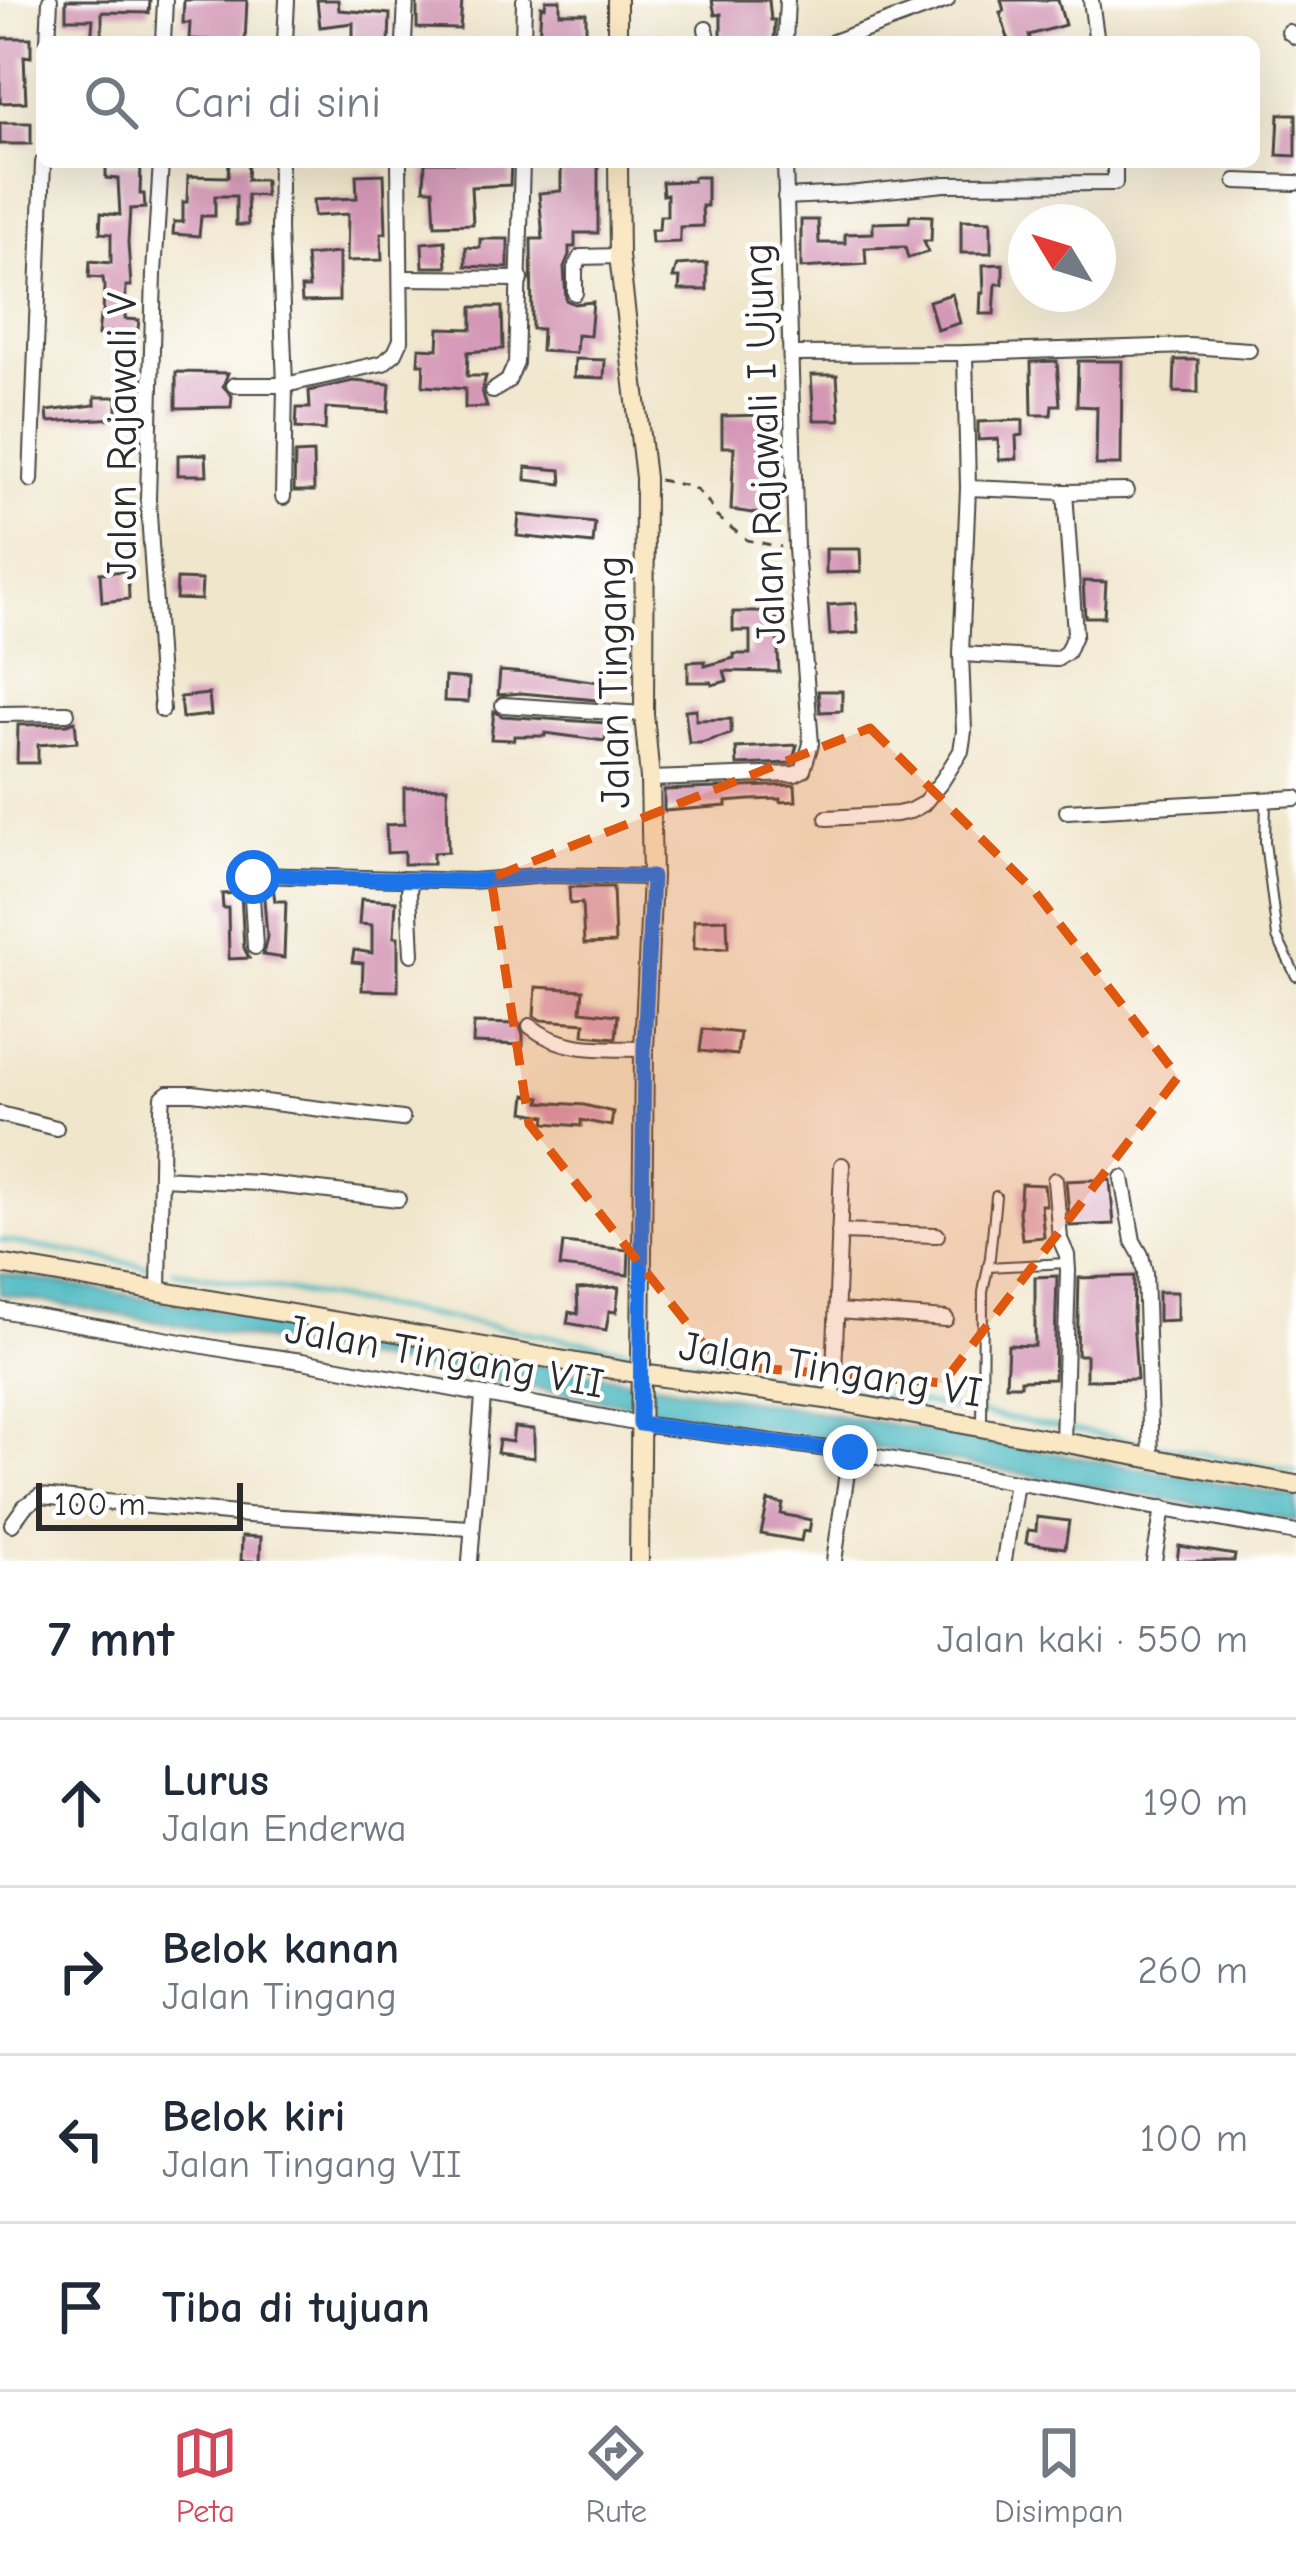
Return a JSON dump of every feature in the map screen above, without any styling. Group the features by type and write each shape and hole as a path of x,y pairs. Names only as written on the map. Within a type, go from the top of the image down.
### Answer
{"main road":[{"path":"617,0 617,36"},
{"name":"Jalan Tingang","path":"618,168 619,256 645,478 644,714 652,877 644,1048 638,1561"},
{"name":"Jalan Tingang VI","path":"0,1264 641,1379 833,1400 1296,1485"}],"street":[{"path":"48,36 50,0"},
{"path":"164,36 165,0"},
{"path":"285,36 287,0"},
{"path":"404,36 406,0"},
{"path":"524,0 524,36"},
{"path":"784,36 787,0"},
{"path":"849,36 947,0"},
{"path":"1091,0 1096,36"},
{"path":"31,480 43,168"},
{"name":"Jalan Rajawali V","path":"161,168 148,499 162,710"},
{"path":"280,168 283,496"},
{"path":"234,385 285,385 383,363 395,353 401,340 399,168"},
{"path":"493,391 508,381 516,363 522,168"},
{"name":"Jalan Rajawali I Ujung","path":"650,779 795,774 803,770 811,744 796,549 785,168"},
{"path":"785,196 945,184 1115,183 1114,168"},
{"path":"1236,181 1296,183"},
{"path":"574,293 576,261 581,256 619,256"},
{"path":"401,278 521,279"},
{"path":"792,354 1155,346 1249,350"},
{"path":"826,818 910,811 942,781 961,751 968,488 965,353"},
{"path":"968,488 1126,491"},
{"path":"961,654 1058,658 1067,652 1075,633 1065,493"},
{"path":"503,705 644,714"},
{"path":"0,714 67,713"},
{"path":"1067,812 1296,798"},
{"path":"255,947 251,880 256,875 472,881 548,875 652,877"},
{"path":"412,880 412,954"},
{"path":"530,1026 564,1046 644,1048"},
{"path":"159,1292 163,1097 168,1093 402,1119"},
{"path":"0,1114 56,1128"},
{"path":"833,1400 842,1165"},
{"path":"162,1178 398,1199"},
{"path":"1122,1178 1133,1241 1145,1273 1151,1458"},
{"path":"1055,1180 1067,1263 1063,1442"},
{"path":"839,1232 937,1235"},
{"name":"Jalan Tingang VII","path":"0,1310 302,1360 483,1396 640,1416 850,1452 1296,1533"},
{"path":"838,1311 946,1319"},
{"path":"470,1561 483,1396"},
{"path":"834,1561 850,1452"},
{"path":"1004,1561 1016,1482"},
{"path":"12,1524 40,1496 472,1528"},
{"path":"1154,1561 1162,1508"}],"lane":[{"path":"1266,800 1265,842 1277,937 1296,976"},
{"path":"982,1428 983,1292 996,1196"},
{"path":"987,1267 1067,1263"}],"path":[{"path":"645,478 692,487 717,517 747,540 796,549"}],"highlighted area":[{"path":"870,728 1035,892 1178,1077 943,1383 720,1365 529,1124 491,878"}],"water":[{"path":"0,1273 1296,1497 1296,1522 0,1294"}],"building":[{"path":"66,0 150,0 149,13 102,12 102,36 92,36 93,19 66,19"},
{"path":"184,0 247,0 245,36 189,36 190,23 183,23"},
{"path":"317,0 338,0 339,10 390,14 389,36 353,36 353,23 320,27"},
{"path":"417,0 462,0 460,29 417,28"},
{"path":"546,0 560,0 560,13 586,13 586,36 539,36 541,6 545,7"},
{"path":"712,0 769,0 774,36 721,36 721,14 715,15"},
{"path":"1001,0 1058,0 1065,25 1029,36 1007,36 1000,12 1004,11"},
{"path":"0,38 31,38 31,57 24,56 26,102 0,103"},
{"path":"1279,114 1296,114 1296,156 1277,155"},
{"path":"0,123 31,123 31,144 0,144"},
{"path":"106,168 141,168 145,208 130,209 131,286 126,286 125,319 139,320 137,338 98,335 104,286 103,278 89,277 90,261 111,263 111,234 100,233 101,213 120,215 118,179 106,178"},
{"path":"229,168 248,168 247,180 265,180 265,196 247,195 248,225 236,225 236,196 215,196 215,216 201,216 199,236 173,234 174,222 183,222 188,176 228,177"},
{"path":"425,168 511,168 510,185 471,187 473,224 435,225 433,189 424,189"},
{"path":"561,168 598,168 598,233 575,233 575,247 569,247 564,267 566,300 593,302 590,336 577,335 576,353 541,351 542,329 532,329 531,239 543,239 539,193 561,191"},
{"path":"384,174 382,260 347,261 348,214 314,216 313,200 357,198 356,175"},
{"path":"693,177 707,177 703,226 680,227 680,242 652,243 651,230 659,230 660,216 667,216 662,182 693,181"},
{"path":"910,215 932,216 931,241 924,241 928,252 908,258 905,247 865,248 866,264 801,268 801,220 818,220 819,243 845,243 845,234 873,233 873,223 909,222"},
{"path":"961,220 991,221 991,253 961,253"},
{"path":"480,239 508,239 508,268 466,266 466,247 480,248"},
{"path":"445,241 447,267 423,267 422,243"},
{"path":"339,253 339,301 302,302 301,288 309,288 306,256"},
{"path":"707,263 707,290 679,290 680,278 673,278 677,265"},
{"path":"1003,264 994,314 980,314 983,265"},
{"path":"952,294 960,323 937,330 929,301"},
{"path":"472,307 502,307 503,349 468,352 467,376 486,376 482,391 487,407 465,408 465,389 423,386 419,348 438,349 439,328 472,329"},
{"path":"575,359 605,360 604,378 574,377"},
{"path":"1175,360 1198,360 1198,393 1174,392"},
{"path":"1057,361 1060,405 1052,405 1051,415 1032,415 1031,362"},
{"path":"1078,361 1122,361 1121,465 1096,465 1097,407 1077,406"},
{"path":"176,372 228,373 223,386 232,396 231,407 176,408"},
{"path":"811,375 837,375 840,420 814,420"},
{"path":"353,381 390,384 388,412 326,408 325,430 296,428 297,408 310,408 309,391"},
{"path":"95,397 117,397 117,418 48,422 47,411 95,405"},
{"path":"770,415 771,446 761,447 767,491 761,514 731,510 734,447 722,447 722,416"},
{"path":"1023,420 1023,435 1016,436 1017,459 999,460 998,439 978,440 978,422"},
{"path":"313,453 314,491 294,491 295,454"},
{"path":"206,454 207,475 178,475 178,455"},
{"path":"526,467 561,470 562,484 526,480"},
{"path":"519,515 595,523 593,544 517,536"},
{"path":"826,549 860,549 861,572 826,573"},
{"path":"128,571 129,599 102,602 100,573"},
{"path":"177,579 202,580 201,600 176,599"},
{"path":"1083,581 1106,582 1104,617 1085,617"},
{"path":"856,603 858,633 830,635 828,605"},
{"path":"733,612 776,612 779,672 724,671 727,681 712,685 688,682 688,662 705,661 705,666 734,658 734,654 750,654 750,631 733,631"},
{"path":"500,671 599,682 597,700 498,695"},
{"path":"445,677 469,679 468,702 444,701"},
{"path":"818,691 842,691 842,711 820,712"},
{"path":"209,694 211,715 182,718 180,697"},
{"path":"696,709 696,720 731,719 731,734 689,743 685,710"},
{"path":"494,711 502,716 607,723 605,741 545,733 491,739"},
{"path":"75,721 77,742 38,745 38,763 17,763 18,725"},
{"path":"797,745 792,763 737,765 736,748"},
{"path":"795,785 796,801 750,800 664,811 664,790"},
{"path":"447,787 448,852 433,853 433,864 404,864 404,852 387,853 386,825 404,824 404,788"},
{"path":"263,886 273,887 275,901 286,901 284,958 263,955 267,937"},
{"path":"569,887 613,887 615,943 584,944 582,903 570,904"},
{"path":"241,893 244,948 249,958 229,959 228,908 223,908 222,894"},
{"path":"361,899 396,901 398,991 362,990 363,963 352,962 354,950 372,953 372,925 359,924"},
{"path":"727,919 728,948 694,949 694,920"},
{"path":"536,987 583,990 581,1011 618,1015 616,1038 584,1035 585,1023 534,1016"},
{"path":"474,1023 519,1024 523,1045 473,1043"},
{"path":"703,1029 740,1033 737,1055 700,1051"},
{"path":"526,1095 541,1097 540,1102 613,1112 611,1126 581,1120 581,1126 545,1123 546,1116 524,1112"},
{"path":"1110,1180 1114,1224 1070,1226 1066,1181"},
{"path":"1021,1184 1044,1185 1044,1237 1022,1239"},
{"path":"563,1243 629,1250 628,1275 560,1267"},
{"path":"1057,1276 1054,1379 1006,1385 1008,1345 1035,1346 1035,1277"},
{"path":"1134,1276 1137,1379 1086,1380 1086,1355 1077,1355 1079,1278"},
{"path":"619,1287 616,1312 609,1311 606,1330 567,1323 569,1312 578,1314 577,1289"},
{"path":"1158,1292 1177,1292 1177,1320 1158,1321"},
{"path":"514,1427 534,1429 534,1458 497,1453 499,1440 512,1442"},
{"path":"768,1501 783,1504 781,1514 811,1520 801,1541 761,1534"},
{"path":"1037,1517 1069,1521 1065,1548 1026,1543 1028,1530 1036,1531"},
{"path":"242,1536 261,1537 260,1561 241,1561"},
{"path":"1179,1546 1235,1555 1234,1561 1177,1561"}],"waterway":[{"path":"0,1240 151,1267"},
{"path":"174,1271 635,1351"},
{"path":"666,1357 1145,1443"},
{"path":"1156,1445 1296,1472"}],"route":[{"path":"253,877 472,881 548,875 652,877 644,1048 640,1424 850,1452"}]}
